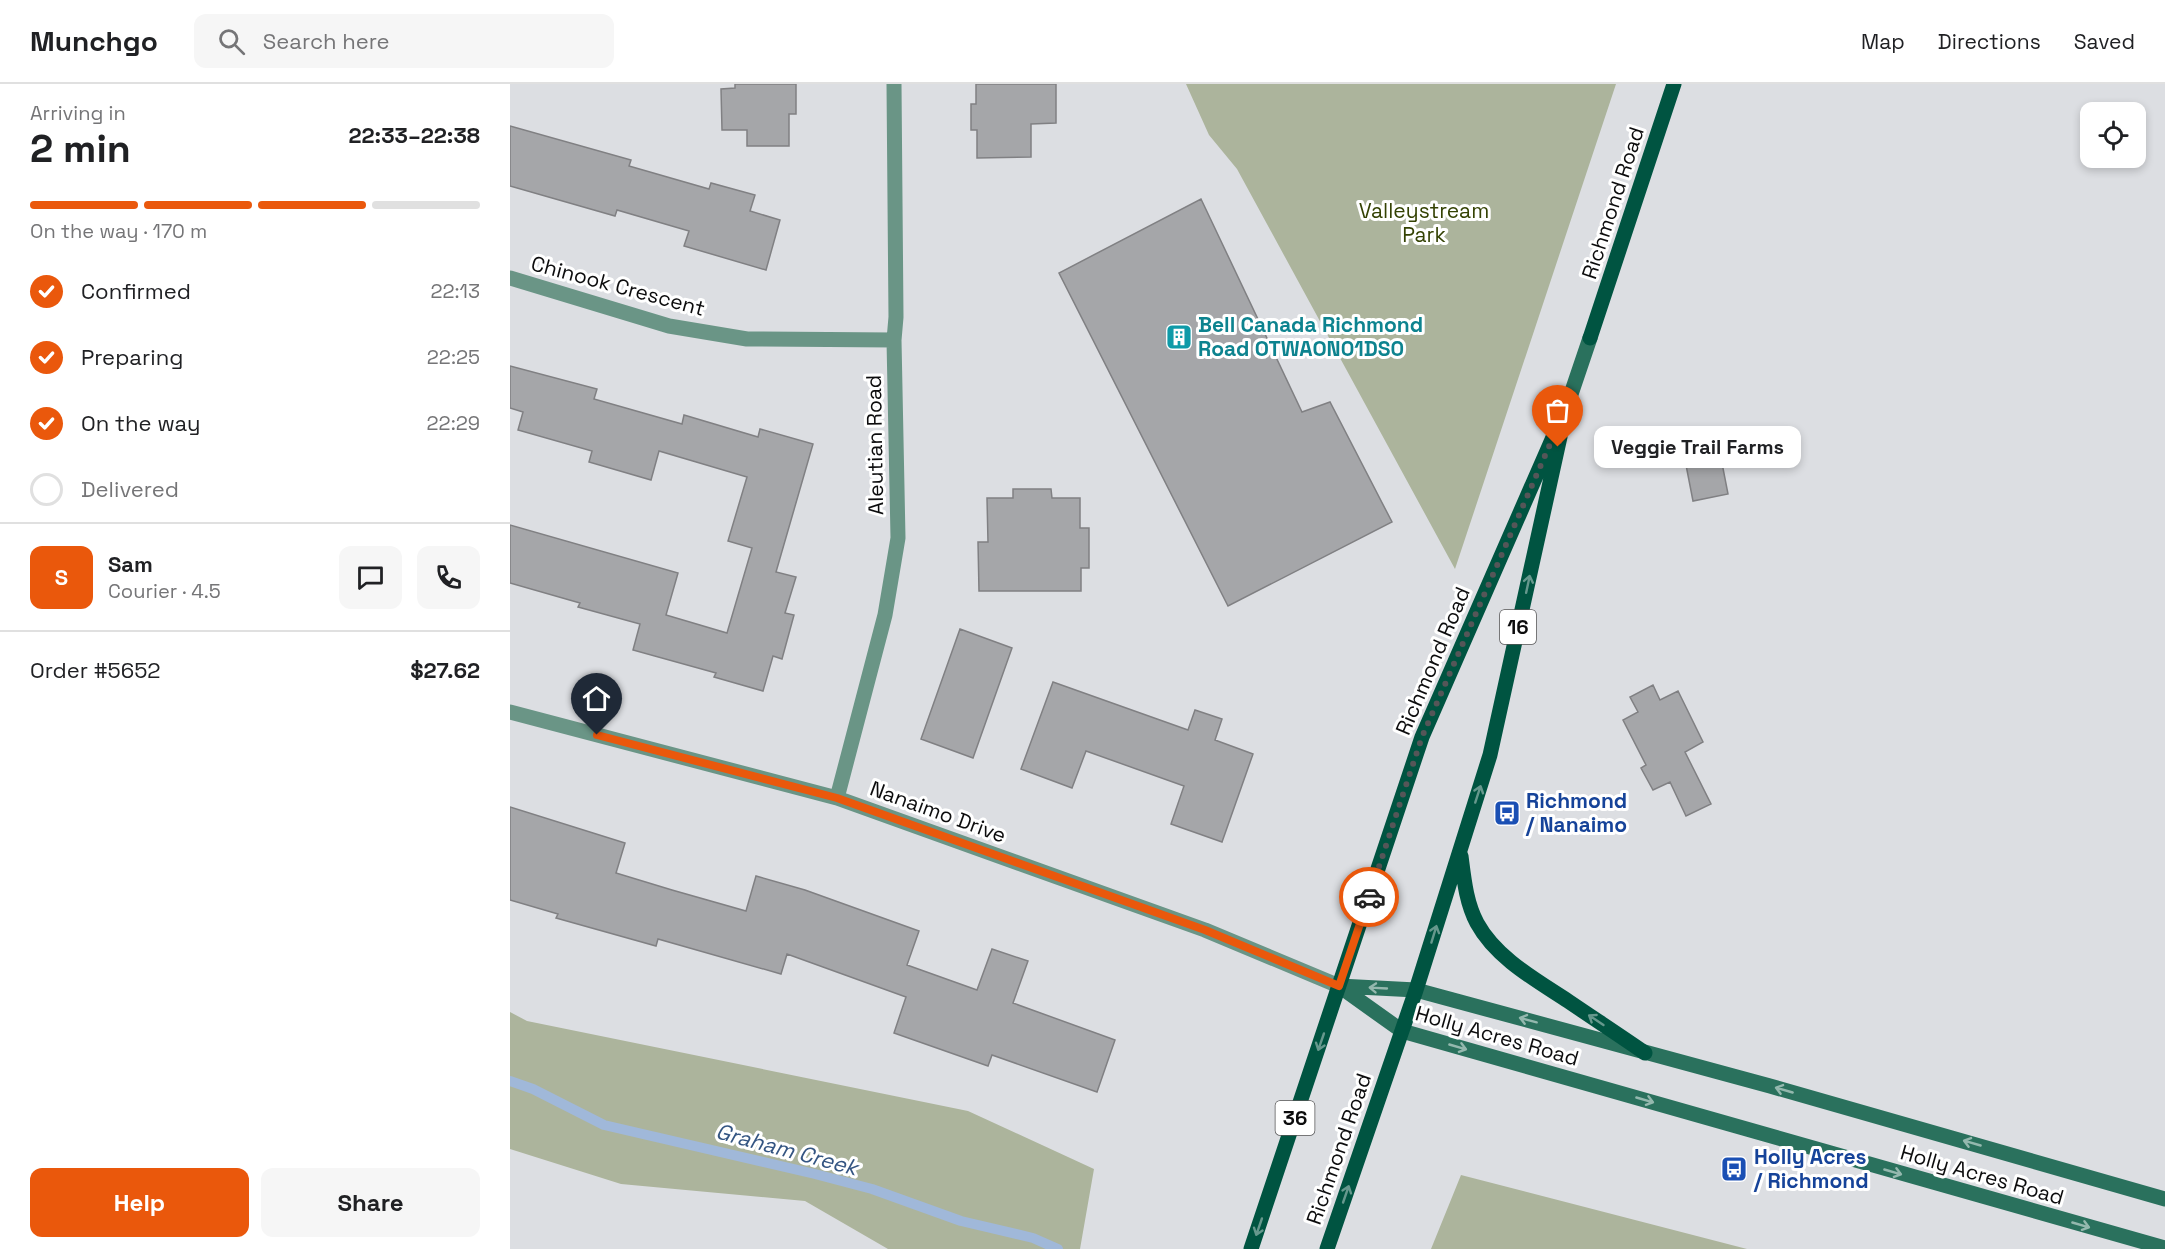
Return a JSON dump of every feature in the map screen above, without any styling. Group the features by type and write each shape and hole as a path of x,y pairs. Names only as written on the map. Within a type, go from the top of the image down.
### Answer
{"main road":[{"name":"Richmond Road","path":"1251,1249 1422,737 1568,403 1674,84"},
{"name":"Richmond Road","path":"1327,1249 1416,990 1490,755 1568,403"},
{"path":"1460,850 1469,903 1477,924 1488,939 1506,957 1531,976 1645,1053"},
{"name":"Holly Acres Road","path":"1339,986 1416,990 1770,1086 2165,1199"},
{"name":"Holly Acres Road","path":"1339,986 1402,1031 2165,1248"}],"street":[{"name":"Aleutian Road","path":"837,798 885,615 898,538 894,340 896,317 894,84"},
{"name":"Chinook Crescent","path":"510,278 669,326 747,339 894,340"},
{"name":"Nanaimo Drive","path":"510,712 837,798 1205,930 1339,986"}],"green space":[{"name":"Valleystream Park","path":"1186,84 1616,84 1455,569 1237,169 1209,135"},
{"path":"510,1012 527,1021 968,1111 1094,1169 1080,1249 888,1249 805,1201 621,1184 510,1149"},
{"path":"1461,1175 1747,1249 1431,1249"}],"building":[{"path":"735,84 796,84 796,114 789,114 789,146 747,146 747,130 722,130 721,89 735,88"},
{"path":"976,84 1056,84 1056,123 1031,124 1031,157 977,158 977,130 971,130 971,104 976,104"},
{"path":"510,126 631,160 629,166 709,189 711,183 755,195 750,211 780,220 766,270 684,246 689,231 617,210 615,216 510,186"},
{"name":"Bell Canada Richmond Road OTWAON01DS0","path":"1201,199 1302,412 1330,402 1392,522 1228,606 1059,273"},
{"path":"510,366 597,389 594,399 682,424 684,415 758,437 760,429 813,444 776,572 796,577 785,613 794,615 782,659 773,656 763,691 714,677 716,673 633,650 640,624 578,607 580,603 510,583 510,525 678,573 666,615 727,633 752,548 728,541 747,477 659,451 651,480 589,462 592,451 518,430 523,412 510,408"},
{"path":"1721,458 1728,494 1693,501 1686,465"},
{"path":"1013,489 1051,489 1052,498 1080,498 1080,528 1089,528 1089,568 1081,568 1081,591 979,591 978,542 988,542 987,498 1013,498"},
{"path":"960,629 1012,648 973,758 921,739"},
{"path":"1053,682 1188,730 1195,710 1222,719 1215,740 1253,754 1222,842 1171,824 1184,786 1086,751 1072,788 1021,769"},
{"path":"1653,685 1660,700 1678,691 1703,742 1685,752 1711,804 1686,816 1670,782 1653,790 1641,768 1646,765 1623,720 1638,712 1630,697"},
{"path":"510,807 625,843 616,873 672,890 746,911 756,876 805,890 919,931 907,965 977,990 992,949 1028,961 1013,1003 1115,1040 1097,1092 992,1055 988,1066 894,1033 906,997 787,954 781,974 658,939 656,946 556,918 558,914 510,900"}],"waterway":[{"name":"Graham Creek","path":"510,1081 533,1089 604,1125 872,1189 961,1221 1033,1238 1058,1249"}],"way so far":[{"path":"1369,897 1422,737 1568,403 1558,447"}],"place":[{"name":"Bell Canada Richmond Road OTWAON01DS0","path":"1179,337"},
{"name":"Veggie Trail Farms","path":"1558,447"},
{"name":"Richmond / Nanaimo","path":"1507,813"},
{"name":"Holly Acres / Richmond","path":"1734,1169"}],"route":[{"path":"597,735 837,798 1205,930 1339,986 1369,897"}]}
